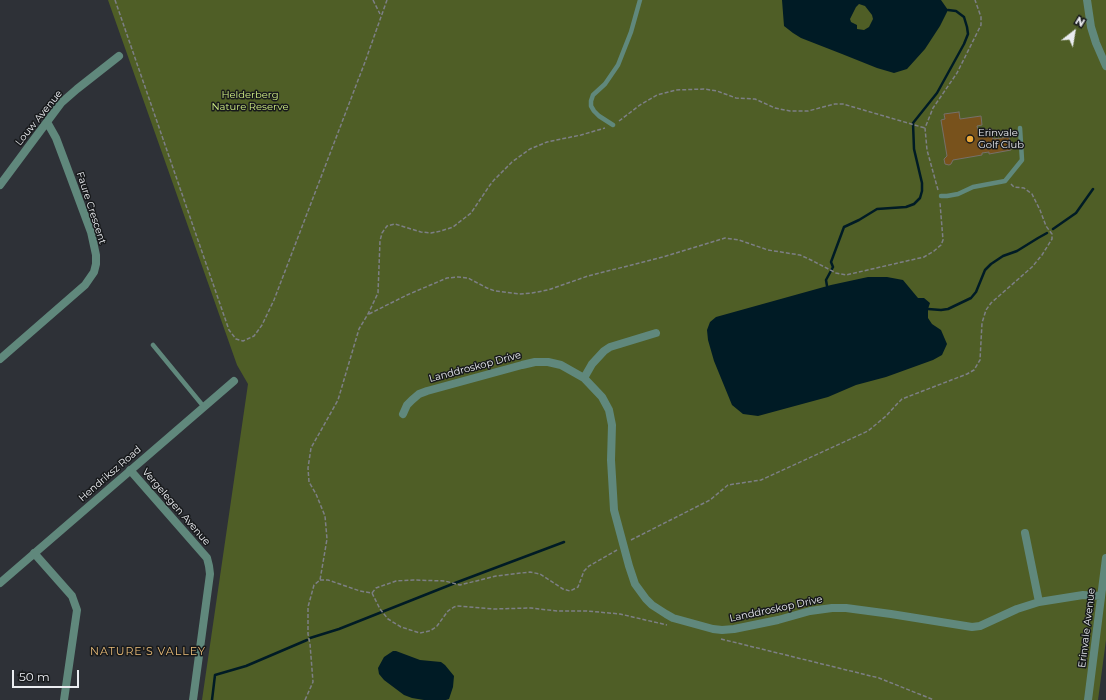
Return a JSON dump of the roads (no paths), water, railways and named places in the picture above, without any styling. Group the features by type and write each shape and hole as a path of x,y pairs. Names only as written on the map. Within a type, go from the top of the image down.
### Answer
{"street":[{"path":"1086,0 1091,27 1106,66"},
{"name":"Louw Avenue","path":"0,186 61,103 119,56"},
{"name":"Faure Crescent","path":"0,359 85,285 94,272 96,264 96,255 91,232 66,162 47,122"},
{"path":"584,378 592,364 604,351 610,347 656,332"},
{"name":"Landdroskop Drive","path":"403,414 407,405 419,394 426,391 535,362 548,362 561,365 584,378 595,388 609,410 612,425 614,510 635,584 652,605 673,618 722,630 778,620 810,611 846,608 972,627 980,626 1016,609 1039,602 1083,594 1101,596"},
{"name":"Hendriksz Road","path":"0,583 234,381"},
{"name":"Vergelegen Avenue","path":"130,470 207,558 210,574 193,700"},
{"path":"1025,533 1039,602"},
{"path":"34,553 72,596 77,610 64,700"},
{"name":"Erinvale Avenue","path":"1088,700 1106,558"}],"lane":[{"path":"612,124 594,111 591,106 591,101 593,95 609,79 618,65 640,0"},
{"path":"941,196 958,194 973,187 1005,181 1022,160 1020,128"},
{"path":"153,345 204,407"}],"water":[{"path":"782,0 941,0 948,10 940,26 925,49 907,69 894,73 877,68 801,38 784,26","holes":["859,4 865,6 872,15 873,19 869,27 864,30 857,29 857,25 851,22 850,19"]},
{"path":"868,277 887,277 903,280 918,298 924,298 930,303 928,318 932,324 941,330 947,344 942,355 933,360 886,377 856,385 828,397 758,416 743,414 732,405 714,361 708,340 707,330 710,322 716,317 831,285"},
{"path":"393,651 420,660 441,662 445,665 454,676 453,687 449,699 424,700 412,698 404,695 384,680 379,674 378,668 384,657"}],"waterway":[{"path":"827,286 826,280 833,267 831,262 844,227 877,209 906,207 914,204 920,198 922,183 914,149 913,123 937,93 968,34 964,17 956,11 948,10"},
{"path":"1053,229 1076,213 1093,189"},
{"path":"928,309 948,309 971,298 976,292 985,270 991,264 1003,256 1017,251 1047,233"},
{"path":"310,638 339,629 564,542"},
{"path":"212,700 215,675 246,666 307,640"}],"place":[{"name":"Erinvale Golf Club","path":"970,139"}],"district":[{"name":"NATURE'S VALLEY","path":"148,652"}],"park label":[{"name":"Helderberg Nature Reserve","path":"250,100"}]}
